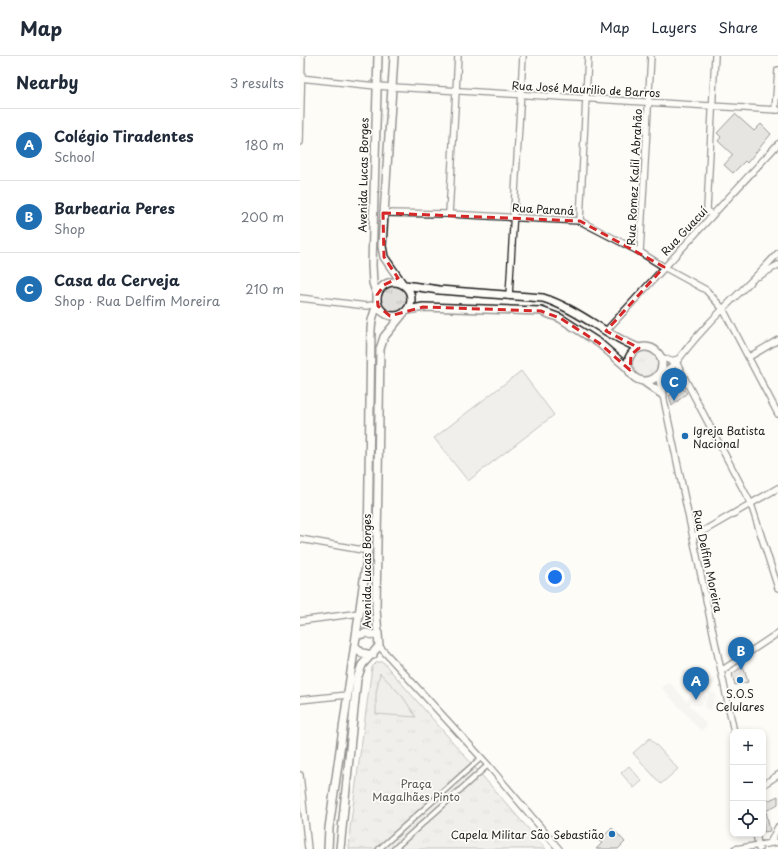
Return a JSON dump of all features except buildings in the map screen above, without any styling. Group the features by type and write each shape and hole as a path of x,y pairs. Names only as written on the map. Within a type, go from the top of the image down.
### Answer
{"street":[{"path":"300,142 300,78 302,56"},
{"name":"Avenida Lucas Borges","path":"377,295 373,283 372,265 378,56"},
{"name":"Avenida Lucas Borges","path":"394,56 382,246 384,257 403,284"},
{"path":"449,214 458,56"},
{"path":"509,296 523,56"},
{"path":"580,222 588,56"},
{"name":"Rua Romez Kalil Abrahão","path":"640,252 651,56"},
{"path":"711,216 707,209 715,56"},
{"path":"777,110 778,70"},
{"name":"Rua José Maurilio de Barros","path":"300,78 376,86 777,110"},
{"name":"Rua Guacuí","path":"606,331 778,144"},
{"name":"Rua Paraná","path":"383,213 449,214 580,222 640,252 706,290 723,309 778,413"},
{"path":"643,381 652,380 660,373 667,370 723,309 755,279 778,253"},
{"path":"755,279 778,265"},
{"path":"662,395 635,377 630,370 599,343 560,318 541,311 423,307 408,310 402,315 390,316 382,312 377,304 377,295 384,285 389,282 438,290 543,298 556,302 625,343 639,348 654,349 661,357 667,360 677,360"},
{"path":"403,284 411,297 408,310"},
{"path":"300,298 367,306 377,304"},
{"name":"Avenida Lucas Borges","path":"328,849 329,828 368,551 372,320 377,304"},
{"name":"Avenida Lucas Borges","path":"379,646 376,609 379,356 384,337 402,315"},
{"path":"749,357 778,340"},
{"path":"630,370 628,365 631,355 639,348"},
{"path":"661,357 662,367 660,373 662,395"},
{"path":"677,360 750,504 778,588"},
{"name":"Rua Delfim Moreira","path":"662,395 733,729"},
{"path":"693,537 778,488"},
{"path":"300,539 368,551"},
{"path":"300,621 360,613"},
{"path":"356,636 366,633 377,636"},
{"path":"721,671 778,633"},
{"path":"355,646 362,653 373,655"},
{"path":"340,849 355,686 362,666 373,655 379,646 488,765 557,847"},
{"path":"300,700 347,695"},
{"path":"379,849 481,758"},
{"path":"394,849 488,765"},
{"path":"300,775 308,849"},
{"path":"766,783 778,775"},
{"path":"770,843 778,826"},
{"path":"757,837 759,847"},
{"path":"735,849 759,847 778,842"}],"highlighted area":[{"path":"383,213 580,221 664,267 606,331 639,348 631,355 630,370 599,343 560,318 541,311 423,307 390,316 378,306 377,295 384,285 398,278 384,257"}],"shaded area":[{"path":"697,669 698,674 695,675 696,679 701,678 702,685 698,685 698,689 701,689 714,677 715,683 704,692 707,699 709,692 716,694 711,711 704,708 706,700 704,699 701,705 694,705 691,702 689,705 707,725 701,731 662,688 669,682 687,702 693,688 687,689 685,681 693,680 693,675 684,677 682,671"}],"green space":[{"path":"394,286 403,290 407,299 403,308 394,312 385,308 381,299 385,290"},
{"path":"645,350 655,354 659,364 655,374 645,378 635,374 631,364 635,354"},
{"path":"521,371 554,415 468,481 434,438"},
{"name":"Praça Magalhães Pinto","path":"377,662 383,662 546,849 349,849 350,828 372,667"},
{"path":"380,673 403,697 416,717 376,714 376,693"},
{"path":"650,738 678,769 661,784 633,753"},
{"path":"629,766 642,781 634,788 621,773"}],"place":[{"name":"Casa da Cerveja","path":"674,401"},
{"name":"Igreja Batista Nacional","path":"685,436"},
{"name":"Barbearia Peres","path":"741,670"},
{"name":"S.O.S Celulares","path":"740,680"},
{"name":"Colégio Tiradentes","path":"696,700"},
{"name":"Capela Militar São Sebastião","path":"612,834"}]}
